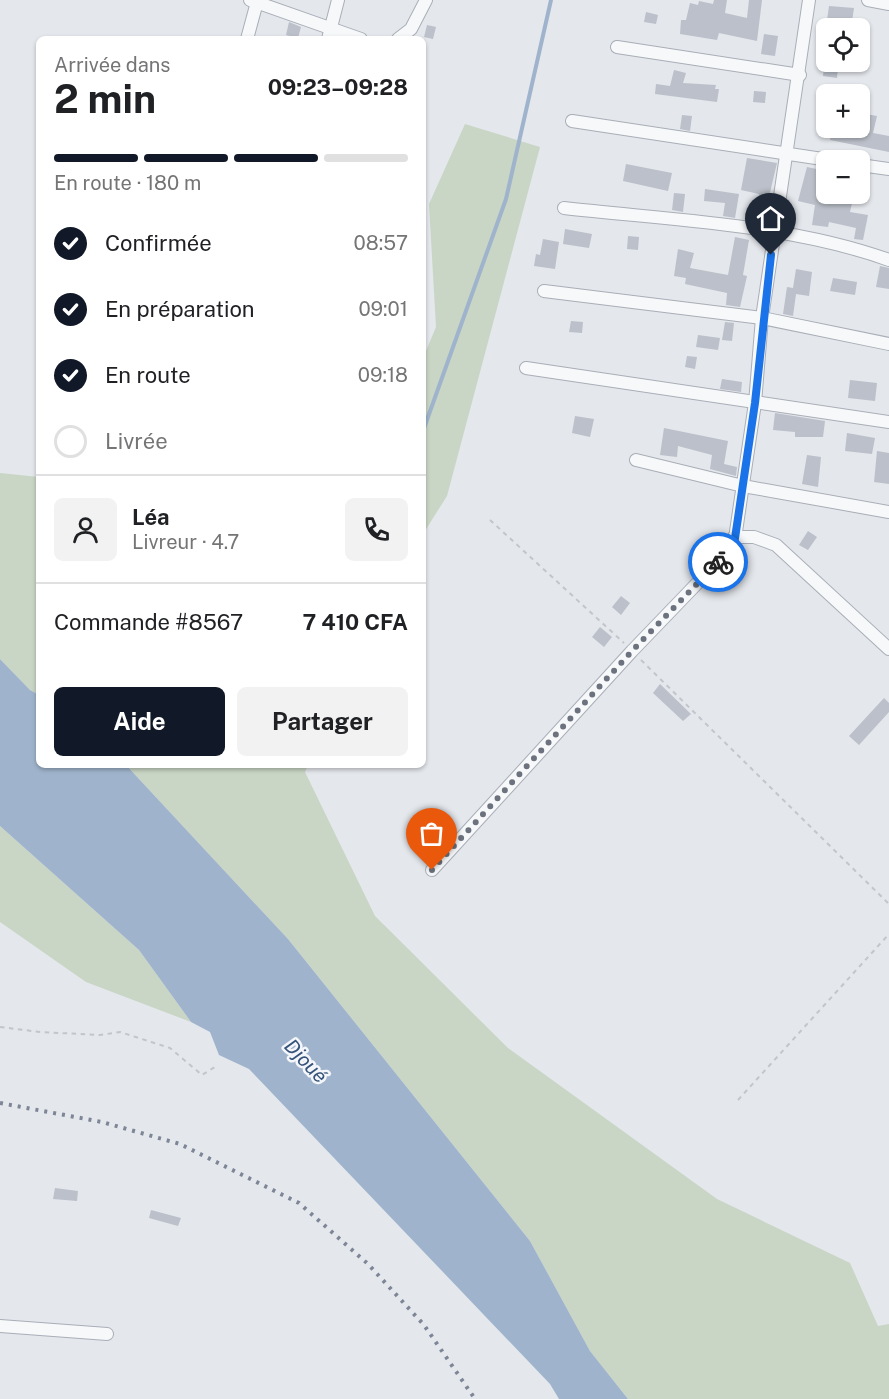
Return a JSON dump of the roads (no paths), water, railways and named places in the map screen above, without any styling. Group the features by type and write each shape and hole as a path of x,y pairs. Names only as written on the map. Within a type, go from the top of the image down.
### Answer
{"street":[{"path":"329,33 338,0"},
{"path":"402,36 411,29 426,0"},
{"path":"432,870 632,651 734,545 755,403 762,318 785,154 800,75 809,0"},
{"path":"868,0 889,4"},
{"path":"248,36 254,1 329,33 345,36"},
{"path":"617,47 800,75"},
{"path":"572,121 671,134 816,158"},
{"path":"870,166 889,169"},
{"path":"564,208 707,223 850,246 889,260"},
{"path":"544,291 762,318 889,344"},
{"path":"526,368 889,422"},
{"path":"636,460 743,486 889,512"},
{"path":"734,537 754,537 776,545 889,649"},
{"path":"0,1326 107,1334"}],"water":[{"name":"Djoué","path":"0,659 36,693 36,768 129,768 288,939 530,1241 590,1351 628,1399 559,1399 550,1384 249,1069 219,1055 210,1032 191,1022 139,950 0,826"}],"waterway":[{"path":"426,423 506,199 551,0"}],"railway":[{"path":"0,1103 102,1122 180,1144 299,1203 368,1264 424,1325 475,1399"}]}
